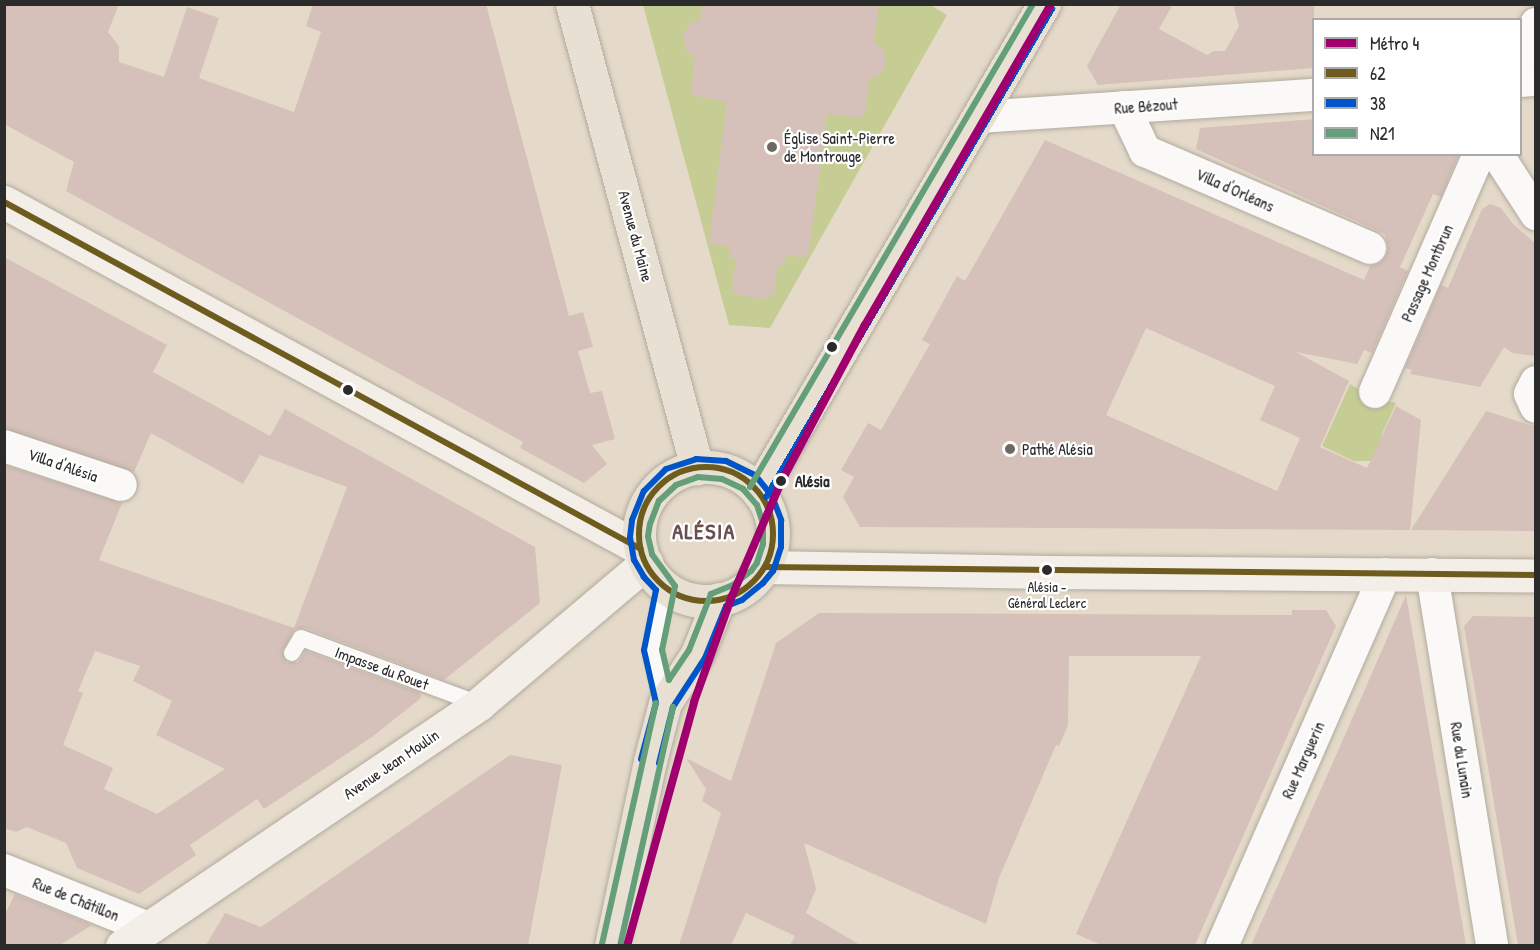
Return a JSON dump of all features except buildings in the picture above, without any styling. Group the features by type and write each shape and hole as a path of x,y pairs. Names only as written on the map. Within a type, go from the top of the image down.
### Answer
{"main road":[{"name":"Avenue du Maine","path":"572,4 697,468"},
{"path":"758,492 1044,4"},
{"path":"4,202 651,566 684,597 704,601 719,599 748,586 765,567 772,545 772,522 765,501 737,474 711,467 697,468 671,477 651,496 641,522 651,566"},
{"name":"Avenue Jean Moulin","path":"135,937 479,704 651,566"},
{"path":"765,567 849,570 1536,575"},
{"path":"611,945 650,761 665,703 697,654 719,599"}],"street":[{"path":"1522,55 1536,24"},
{"name":"Rue Bézout","path":"979,117 1312,94"},
{"name":"Villa d'Orléans","path":"1124,108 1145,151 1370,248"},
{"name":"Passage Montbrun","path":"1375,392 1478,156"},
{"path":"1498,156 1536,214"},
{"path":"1536,382 1530,394 1536,407"},
{"name":"Villa d'Alésia","path":"4,446 120,485"},
{"name":"Rue Marguerin","path":"1222,945 1385,574"},
{"name":"Rue du Lunain","path":"1432,574 1492,945"},
{"name":"Rue de Châtillon","path":"4,870 135,937"}],"lane":[{"path":"651,566 653,650 665,703"},
{"name":"Impasse du Rouet","path":"292,653 301,638 479,704"}],"green space":[{"name":"Église Saint-Pierre de Montrouge","path":"929,4 947,15 770,328 729,325 643,5"},
{"path":"1350,384 1373,398 1396,403 1381,436 1390,441 1375,461 1354,461 1322,446"}],"metro line":[{"name":"4","path":"627,946 694,702 732,596 781,482 865,325 1051,4"}],"transit line":[{"name":"N21","path":"750,487 1033,4"},
{"name":"38","path":"766,497 1052,9"},
{"name":"62","path":"4,202 641,549"},
{"name":"38","path":"641,759 656,703 644,650 656,590 644,577 634,560 630,537 632,520 644,491 666,469 696,459 726,461 755,475 772,496 781,520 781,547 773,571 763,583 742,600 726,606 705,658 673,707 659,763"},
{"name":"62","path":"706,467 731,473 753,487 767,509 773,534 767,559 753,581 731,595 706,601 681,595 659,581 645,559 639,534 645,509 659,487 681,473 706,467"},
{"name":"N21","path":"698,477 722,479 743,489 757,505 763,523 763,544 757,563 751,571 733,585 711,594 689,650 669,680 662,650 675,586 652,554 648,536 659,501 676,485 698,477"},
{"name":"62","path":"765,567 1536,575"},
{"name":"N21","path":"602,944 656,703"},
{"name":"N21","path":"620,946 673,707"}],"place":[{"name":"Église Saint-Pierre de Montrouge","path":"772,147"},
{"name":"Pathé Alésia","path":"1010,449"},
{"name":"Alésia","path":"781,481"},
{"name":"Alésia - Général Leclerc","path":"1047,570"}],"district":[{"name":"ALÉSIA","path":"704,532"}]}
